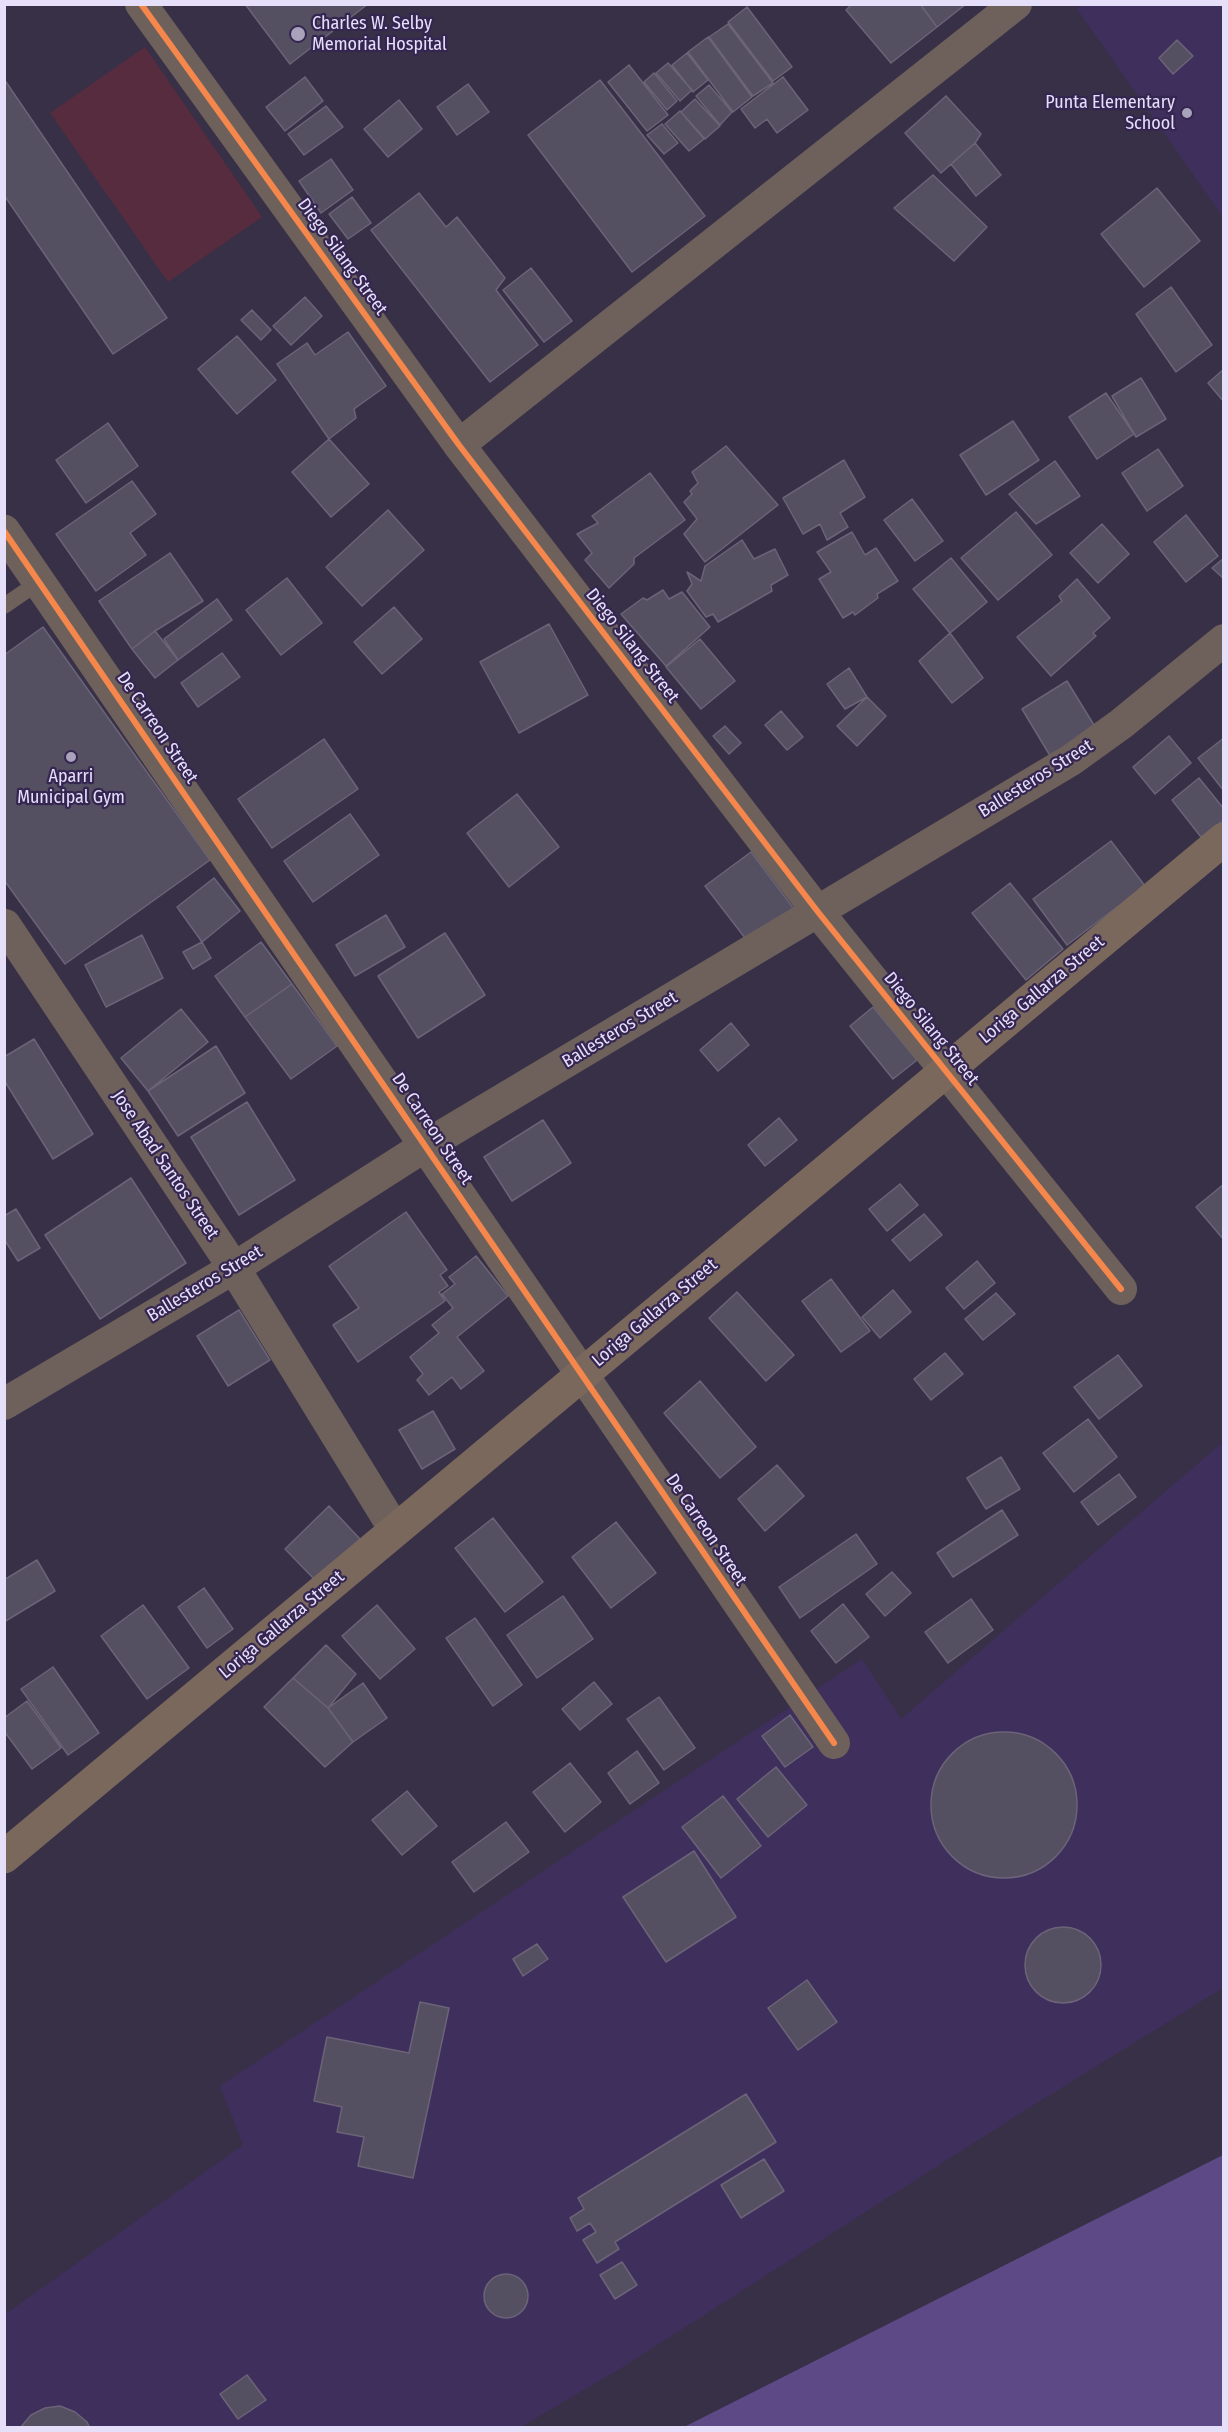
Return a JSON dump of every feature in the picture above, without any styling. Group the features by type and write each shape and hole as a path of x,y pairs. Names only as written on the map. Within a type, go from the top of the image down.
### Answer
{"main road":[{"name":"Loriga Gallarza Street","path":"4,1857 1224,839"}],"street":[{"name":"Diego Silang Street","path":"141,4 459,445 818,912 1121,1289"},
{"path":"459,445 1016,4"},
{"name":"De Carreon Street","path":"4,531 834,1743"},
{"name":"Ballesteros Street","path":"4,1404 234,1268 425,1146 1071,760 1121,724 1224,640"},
{"name":"Jose Abad Santos Street","path":"5,926 234,1268 395,1530"}],"lane":[{"path":"4,606 39,582"}],"shaded area":[{"name":"Punta Elementary School","path":"1083,4 1223,5 1223,217 1077,9"},
{"path":"145,47 262,217 168,282 50,113"},
{"path":"1223,1442 1223,1988 1019,2114 621,2368 521,2427 5,2427 4,2315 243,2145 220,2086 862,1659 901,1719"},
{"path":"1223,2155 1223,2427 684,2427"}],"building":[{"name":"Charles W. Selby Memorial Hospital","path":"245,4 368,4 290,64"},
{"path":"852,4 920,4 937,27 891,63 846,10"},
{"path":"920,4 966,4 937,27"},
{"path":"747,7 792,67 773,81 728,22"},
{"path":"728,24 773,83 753,96 709,37"},
{"path":"708,37 752,97 733,112 688,52"},
{"path":"1177,40 1193,56 1173,74 1159,58"},
{"path":"687,53 708,80 693,92 672,65"},
{"path":"668,63 692,90 680,101 656,73"},
{"path":"629,65 668,115 647,131 608,82"},
{"path":"654,73 677,101 667,110 644,82"},
{"path":"305,77 323,101 285,131 266,107"},
{"path":"783,77 808,110 777,133 767,119 755,128 741,109"},
{"path":"4,79 167,318 113,354 4,195"},
{"path":"600,80 705,216 632,272 528,135"},
{"path":"468,84 489,112 457,135 437,107"},
{"path":"709,85 732,112 720,125 696,96"},
{"path":"946,96 981,134 975,143 941,173 905,133"},
{"path":"695,99 720,126 705,139 681,112"},
{"path":"399,100 422,129 388,157 364,129"},
{"path":"326,106 343,127 304,155 288,134"},
{"path":"680,111 704,139 689,151 665,124"},
{"path":"662,124 678,143 664,154 647,135"},
{"path":"975,143 1001,175 976,196 951,164"},
{"path":"331,159 353,190 321,213 299,181"},
{"path":"933,175 987,227 954,261 894,208"},
{"path":"1157,188 1200,241 1144,287 1101,234"},
{"path":"419,193 446,227 457,217 505,278 496,290 538,345 490,382 371,230"},
{"path":"352,197 371,223 348,239 329,214"},
{"path":"531,268 572,321 544,342 503,290"},
{"path":"1171,287 1212,345 1176,372 1136,314"},
{"path":"305,297 322,316 291,345 273,326"},
{"path":"252,310 271,330 261,340 241,320"},
{"path":"348,332 386,386 354,409 356,418 329,439 277,364 307,343 315,355"},
{"path":"237,336 276,380 237,414 198,369"},
{"path":"1224,369 1224,402 1208,383"},
{"path":"1141,378 1166,419 1136,437 1112,396"},
{"path":"1106,393 1134,434 1097,459 1069,417"},
{"path":"1013,421 1039,460 986,495 960,455"},
{"path":"108,423 138,466 86,503 56,460"},
{"path":"329,439 369,484 331,517 292,472"},
{"path":"726,446 778,505 705,562 684,534 697,519 684,502 698,483 692,472"},
{"path":"1158,449 1183,486 1147,511 1122,473"},
{"path":"844,460 865,497 840,513 848,527 827,540 820,524 803,534 783,498"},
{"path":"1055,461 1080,496 1036,524 1009,494"},
{"path":"650,473 685,520 634,558 634,564 609,588 585,560 592,553 577,534 598,523 592,516"},
{"path":"132,481 156,514 130,533 146,555 96,591 56,534"},
{"path":"912,499 943,541 915,561 884,520"},
{"path":"388,510 424,550 362,606 326,567"},
{"path":"1016,512 1052,555 998,600 961,558"},
{"path":"1186,515 1218,556 1186,582 1154,542"},
{"path":"1102,524 1129,554 1098,583 1070,553"},
{"path":"852,532 865,555 876,548 898,581 877,594 878,598 855,615 853,612 843,618 819,579 831,572 817,552"},
{"path":"742,540 754,559 775,549 788,575 771,585 772,591 718,622 713,614 706,617 687,591 692,584 687,572 701,581 705,566"},
{"path":"170,553 203,601 155,631 132,649 99,601"},
{"path":"951,558 987,602 950,633 913,589"},
{"path":"1224,558 1224,579 1212,568"},
{"path":"287,578 322,623 281,655 246,610"},
{"path":"1077,579 1110,618 1093,633 1096,636 1051,676 1017,637 1062,601 1059,596"},
{"path":"663,590 669,599 682,592 710,627 666,666 621,614 643,598 647,600"},
{"path":"217,599 232,620 178,660 164,639"},
{"path":"394,607 422,639 382,674 354,642"},
{"path":"549,624 588,695 519,733 480,662"},
{"name":"Aparri Municipal Gym","path":"43,627 210,860 65,964 4,880 4,655"},
{"path":"155,631 178,660 155,678 132,649"},
{"path":"950,633 983,678 952,703 919,661"},
{"path":"700,639 735,681 701,709 666,667"},
{"path":"222,653 240,677 198,707 181,683"},
{"path":"849,668 867,697 845,709 827,684"},
{"path":"1067,681 1097,730 1052,759 1022,709"},
{"path":"867,697 886,716 857,746 837,726"},
{"path":"781,711 803,737 787,750 765,725"},
{"path":"725,726 741,743 729,754 713,736"},
{"path":"1169,736 1191,763 1155,794 1133,767"},
{"path":"1224,738 1224,791 1198,758"},
{"path":"324,739 358,789 272,848 238,799"},
{"path":"1199,778 1224,809 1224,820 1201,837 1172,800"},
{"path":"517,794 559,847 509,887 467,833"},
{"path":"350,814 379,855 313,902 284,861"},
{"path":"1111,841 1145,886 1067,945 1033,899"},
{"path":"751,852 797,913 752,947 705,886"},
{"path":"214,878 240,911 202,942 177,907"},
{"path":"1010,883 1063,949 1026,980 972,913"},
{"path":"386,915 405,947 355,976 336,945"},
{"path":"445,933 485,995 418,1038 378,976"},
{"path":"142,935 163,978 106,1007 85,965"},
{"path":"202,942 211,958 193,969 183,952"},
{"path":"261,942 292,984 245,1017 215,976"},
{"path":"292,984 337,1046 291,1079 245,1017"},
{"path":"873,1007 917,1060 893,1079 850,1026"},
{"path":"181,1009 208,1042 148,1091 121,1058"},
{"path":"731,1023 749,1045 718,1071 700,1050"},
{"path":"34,1039 93,1134 53,1159 4,1080 4,1057"},
{"path":"216,1046 245,1093 178,1136 148,1091"},
{"path":"247,1102 295,1180 239,1215 191,1137"},
{"path":"779,1118 797,1140 765,1166 748,1145"},
{"path":"543,1120 571,1163 512,1201 484,1157"},
{"path":"131,1178 186,1263 100,1319 45,1235"},
{"path":"900,1184 918,1205 887,1231 869,1209"},
{"path":"1224,1184 1224,1240 1196,1207"},
{"path":"16,1209 40,1248 18,1261 4,1239 4,1216"},
{"path":"406,1212 447,1270 440,1275 448,1286 439,1292 445,1301 358,1362 333,1325 359,1308 329,1266"},
{"path":"924,1214 942,1235 910,1261 892,1240"},
{"path":"476,1256 508,1296 457,1337 484,1371 461,1389 452,1377 429,1395 417,1380 423,1374 410,1357 439,1333 432,1325 453,1308 442,1294 455,1284 449,1277"},
{"path":"977,1261 995,1283 964,1309 946,1288"},
{"path":"831,1279 870,1331 841,1352 802,1301"},
{"path":"893,1290 911,1312 880,1338 862,1317"},
{"path":"737,1292 794,1355 766,1381 709,1318"},
{"path":"996,1293 1015,1314 983,1340 965,1319"},
{"path":"239,1310 270,1360 228,1386 197,1336"},
{"path":"945,1353 963,1374 931,1400 914,1379"},
{"path":"1118,1355 1142,1386 1099,1419 1074,1387"},
{"path":"700,1381 756,1447 720,1478 664,1413"},
{"path":"433,1411 455,1449 422,1469 399,1430"},
{"path":"1088,1419 1117,1457 1074,1492 1043,1453"},
{"path":"1001,1457 1020,1489 986,1509 967,1478"},
{"path":"777,1465 804,1496 765,1531 738,1499"},
{"path":"1119,1474 1136,1497 1098,1525 1081,1502"},
{"path":"329,1506 360,1539 316,1581 285,1549"},
{"path":"1002,1510 1018,1535 953,1577 937,1553"},
{"path":"493,1518 543,1582 505,1612 455,1548"},
{"path":"616,1522 656,1573 611,1608 572,1557"},
{"path":"856,1534 877,1564 800,1618 779,1587"},
{"path":"37,1560 55,1591 4,1622 4,1580"},
{"path":"892,1572 911,1593 885,1616 866,1594"},
{"path":"204,1588 233,1629 207,1648 178,1607"},
{"path":"563,1596 593,1639 537,1678 507,1635"},
{"path":"971,1599 993,1630 948,1663 925,1632"},
{"path":"843,1604 869,1637 836,1663 811,1631"},
{"path":"143,1605 189,1668 147,1699 101,1636"},
{"path":"377,1605 415,1649 380,1679 342,1636"},
{"path":"475,1618 522,1685 493,1706 446,1638"},
{"path":"326,1645 356,1674 328,1708 293,1678"},
{"path":"53,1667 99,1733 68,1755 21,1689"},
{"path":"293,1678 328,1708 353,1742 325,1767 264,1707"},
{"path":"594,1682 612,1704 580,1730 562,1709"},
{"path":"363,1683 387,1718 353,1742 328,1708"},
{"path":"659,1697 695,1748 664,1770 627,1719"},
{"path":"27,1701 61,1748 32,1769 4,1731 4,1718"},
{"path":"790,1715 813,1747 785,1767 762,1736"},
{"path":"1004,1732 1032,1737 1056,1753 1072,1777 1077,1805 1072,1833 1056,1857 1032,1873 1004,1878 976,1873 952,1857 936,1833 931,1805 936,1777 952,1753 976,1737"},
{"path":"637,1751 659,1783 630,1804 608,1773"},
{"path":"570,1763 601,1802 565,1832 533,1792"},
{"path":"776,1767 807,1805 768,1837 737,1799"},
{"path":"407,1791 437,1826 402,1855 372,1820"},
{"path":"723,1796 761,1846 721,1878 682,1827"},
{"path":"506,1822 529,1852 474,1892 452,1862"},
{"path":"694,1851 736,1917 666,1962 623,1897"},
{"path":"1063,1927 1077,1930 1090,1938 1098,1951 1101,1965 1098,1979 1090,1992 1077,2000 1063,2003 1049,2000 1036,1992 1028,1979 1025,1965 1028,1951 1036,1938 1049,1930"},
{"path":"537,1944 548,1959 523,1976 513,1959"},
{"path":"807,1980 837,2022 798,2050 768,2008"},
{"path":"420,2002 449,2008 413,2178 358,2166 364,2137 337,2132 342,2107 314,2101 327,2037 409,2053"},
{"path":"746,2094 776,2142 615,2242 619,2249 597,2263 583,2240 596,2232 590,2223 577,2231 570,2218 584,2209 578,2198"},
{"path":"764,2159 784,2191 741,2218 721,2185"},
{"path":"622,2262 637,2285 615,2299 600,2275"},
{"path":"506,2274 522,2280 528,2296 522,2312 506,2318 490,2312 484,2296 490,2280"},
{"path":"247,2375 266,2400 238,2419 220,2394"},
{"path":"60,2406 75,2412 87,2422 90,2428 20,2428 31,2415 45,2408"}],"cycle path":[{"path":"141,4 459,445 818,912 1121,1289"},
{"path":"4,531 834,1743"}],"place":[{"name":"Charles W. Selby Memorial Hospital","path":"298,34"},
{"name":"Punta Elementary School","path":"1187,113"},
{"name":"Aparri Municipal Gym","path":"71,757"}]}
